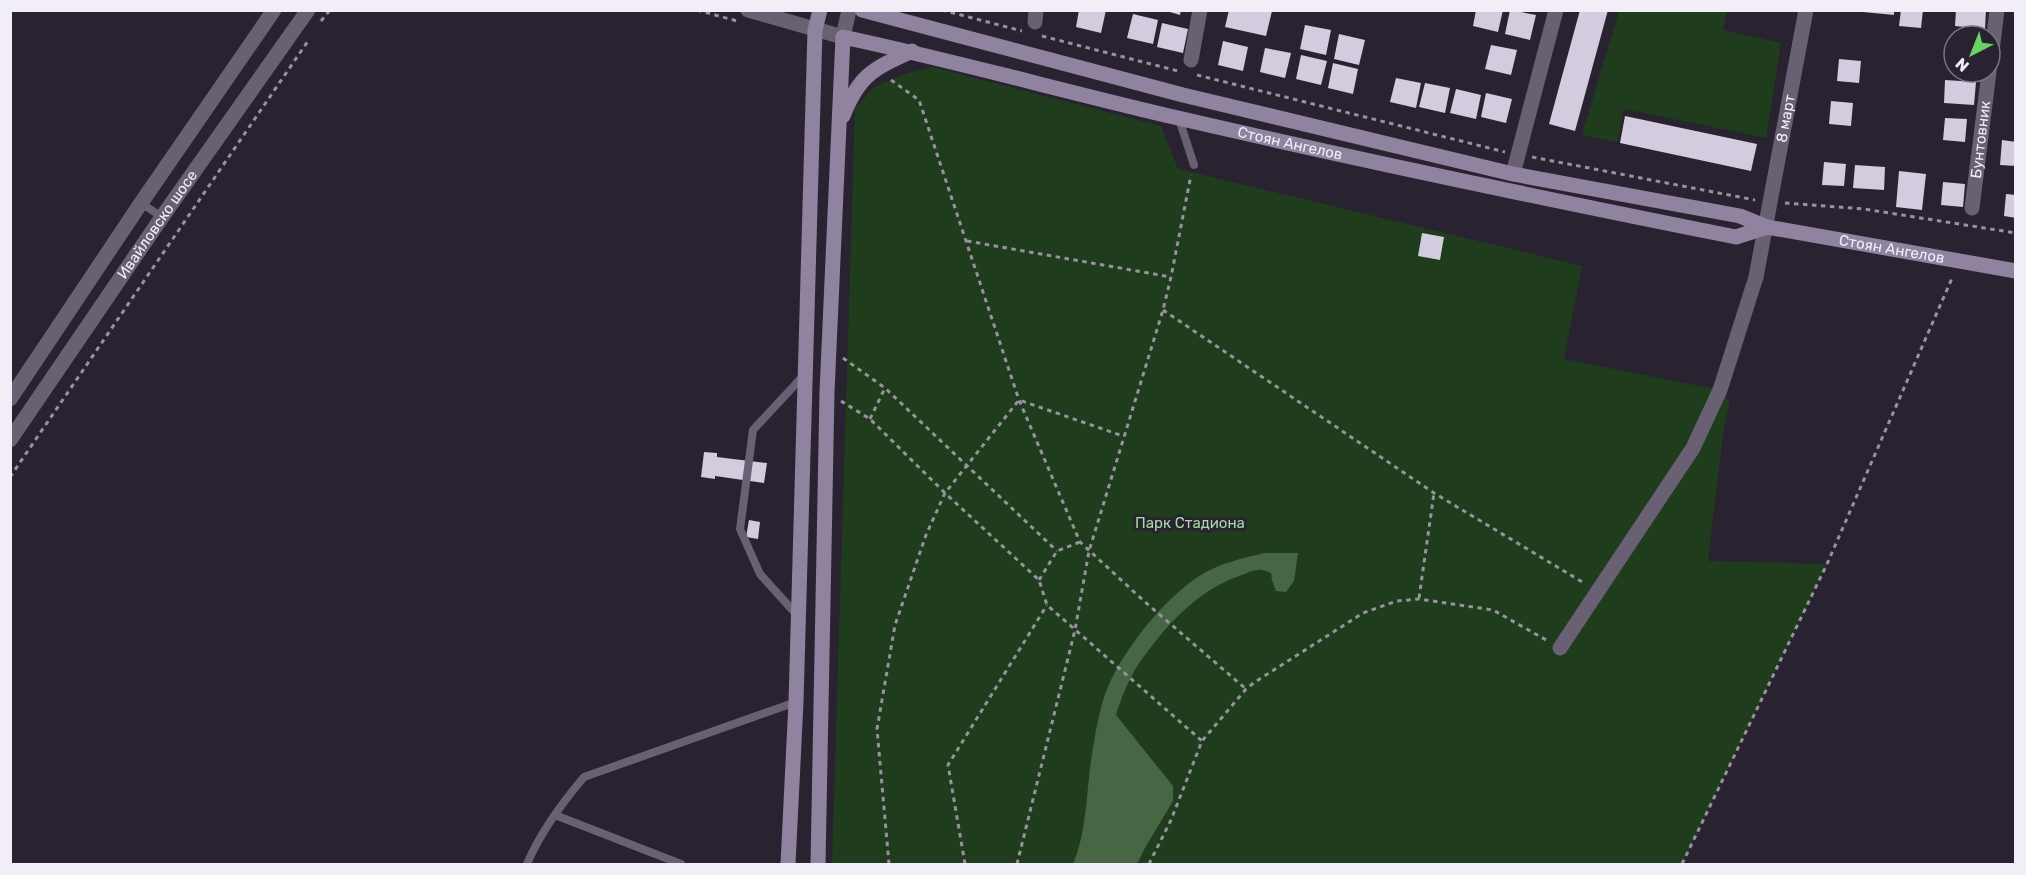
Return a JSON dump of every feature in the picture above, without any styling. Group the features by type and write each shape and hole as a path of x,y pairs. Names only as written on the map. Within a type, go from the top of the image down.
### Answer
{"main road":[{"path":"788,864 799,616 815,30 820,10"},
{"name":"Стоян Ангелов","path":"862,10 1183,95 1513,174 1740,216 1767,227 2016,271"},
{"path":"818,864 827,392 843,37"},
{"name":"Стоян Ангелов","path":"843,37 912,51 1178,118 1510,192 1736,237 1767,227"},
{"path":"838,127 849,100 862,79 912,51"}],"street":[{"name":"Ивайловско шосе","path":"10,399 274,10"},
{"name":"Ивайловско шосе","path":"10,440 162,217 308,10"},
{"path":"748,10 815,30"},
{"path":"843,37 849,10"},
{"path":"1191,60 1200,10"},
{"path":"1513,174 1556,10"},
{"name":"8 март","path":"1560,648 1693,448 1720,390 1756,277 1806,10"},
{"name":"Стоян Ангелов","path":"815,30 843,37"},
{"name":"Бунтовник","path":"1972,208 1988,84"}],"lane":[{"path":"1178,118 1194,165"},
{"path":"141,203 162,217"},
{"path":"799,616 760,574 740,529 753,430 806,373"},
{"path":"527,864 566,799 584,777 796,702"},
{"path":"555,816 681,864"}],"path":[{"path":"315,30 330,10"},
{"path":"942,10 1031,24 1518,155 1771,202 1864,210 2016,233"},
{"path":"10,477 308,40"},
{"path":"877,69 919,100 1019,400 1080,542 1176,630 1246,689"},
{"path":"1017,864 1075,630 1089,551 1163,310 1187,189 1194,165"},
{"path":"967,241 1171,278"},
{"path":"1683,864 1827,564 1960,261"},
{"path":"1163,310 1434,493 1597,591"},
{"path":"829,348 885,388 1057,551"},
{"path":"870,419 885,388"},
{"path":"827,392 870,419 945,494 1038,580 1047,605 1202,741"},
{"path":"1019,400 1123,436"},
{"path":"889,864 877,729 895,625 926,535 945,494 1019,400"},
{"path":"1419,599 1434,493"},
{"path":"1038,580 1057,551 1080,542"},
{"path":"1149,864 1172,820 1202,741 1246,689 1363,613 1397,601 1419,599 1493,610 1560,648"},
{"path":"965,864 948,765 1047,605"}],"green space":[{"path":"1619,11 1727,11 1723,30 1781,43 1766,138 1624,109 1617,142 1582,135"},
{"name":"Парк Стадиона","path":"932,67 1161,126 1178,169 1582,266 1564,359 1720,390 1730,402 1724,426 1708,561 1827,564 1682,864 832,864 855,109 873,88 901,75"}],"shaded area":[{"path":"1265,553 1298,553 1294,581 1286,592 1276,591 1271,573 1263,570 1252,571 1212,589 1197,599 1170,624 1136,668 1124,691 1116,715 1173,786 1173,801 1137,864 1073,864 1084,822 1100,710 1110,682 1122,661 1152,619 1189,584 1216,567"}],"building":[{"path":"1079,10 1106,10 1101,33 1076,27"},
{"path":"1163,10 1181,10 1180,15"},
{"path":"1229,10 1272,11 1266,36 1225,27"},
{"path":"1476,10 1503,10 1498,32 1473,26"},
{"path":"1510,10 1536,15 1530,40 1505,34"},
{"path":"1580,10 1608,10 1575,131 1549,124"},
{"path":"1863,10 1894,10 1894,15 1863,12"},
{"path":"1901,10 1923,10 1921,28 1899,26"},
{"path":"1956,10 1986,10 1985,24 1955,24"},
{"path":"1133,14 1158,20 1153,44 1127,38"},
{"path":"1162,23 1188,29 1183,53 1157,47"},
{"path":"1305,25 1331,30 1326,55 1300,49"},
{"path":"1339,34 1365,40 1359,65 1334,59"},
{"path":"1223,41 1248,47 1243,71 1218,65"},
{"path":"1491,45 1517,50 1511,75 1485,69"},
{"path":"1265,48 1291,53 1285,78 1260,72"},
{"path":"1301,55 1327,61 1321,85 1296,79"},
{"path":"1839,59 1861,61 1859,83 1837,81"},
{"path":"1333,63 1358,69 1353,94 1328,88"},
{"path":"1396,78 1421,83 1416,108 1390,102"},
{"path":"1425,83 1450,88 1445,113 1419,107"},
{"path":"1945,84 1976,84 1974,105 1944,103"},
{"path":"1456,89 1481,95 1476,119 1450,113"},
{"path":"1486,93 1512,99 1506,123 1481,117"},
{"path":"1831,101 1853,103 1851,126 1829,124"},
{"path":"1625,116 1757,144 1751,171 1620,143"},
{"path":"1945,118 1967,119 1965,142 1943,140"},
{"path":"2002,140 2016,142 2016,166 2000,165"},
{"path":"1824,162 1846,164 1844,186 1822,185"},
{"path":"1855,165 1885,167 1884,190 1853,188"},
{"path":"1899,171 1926,174 1922,210 1896,207"},
{"path":"1943,182 1965,184 1963,207 1941,205"},
{"path":"2006,194 2016,195 2016,218 2004,216"},
{"path":"1422,233 1444,237 1440,260 1418,256"},
{"path":"704,452 717,453 717,457 767,463 764,483 715,476 715,479 701,477"},
{"path":"749,520 760,522 758,539 746,537"}]}
